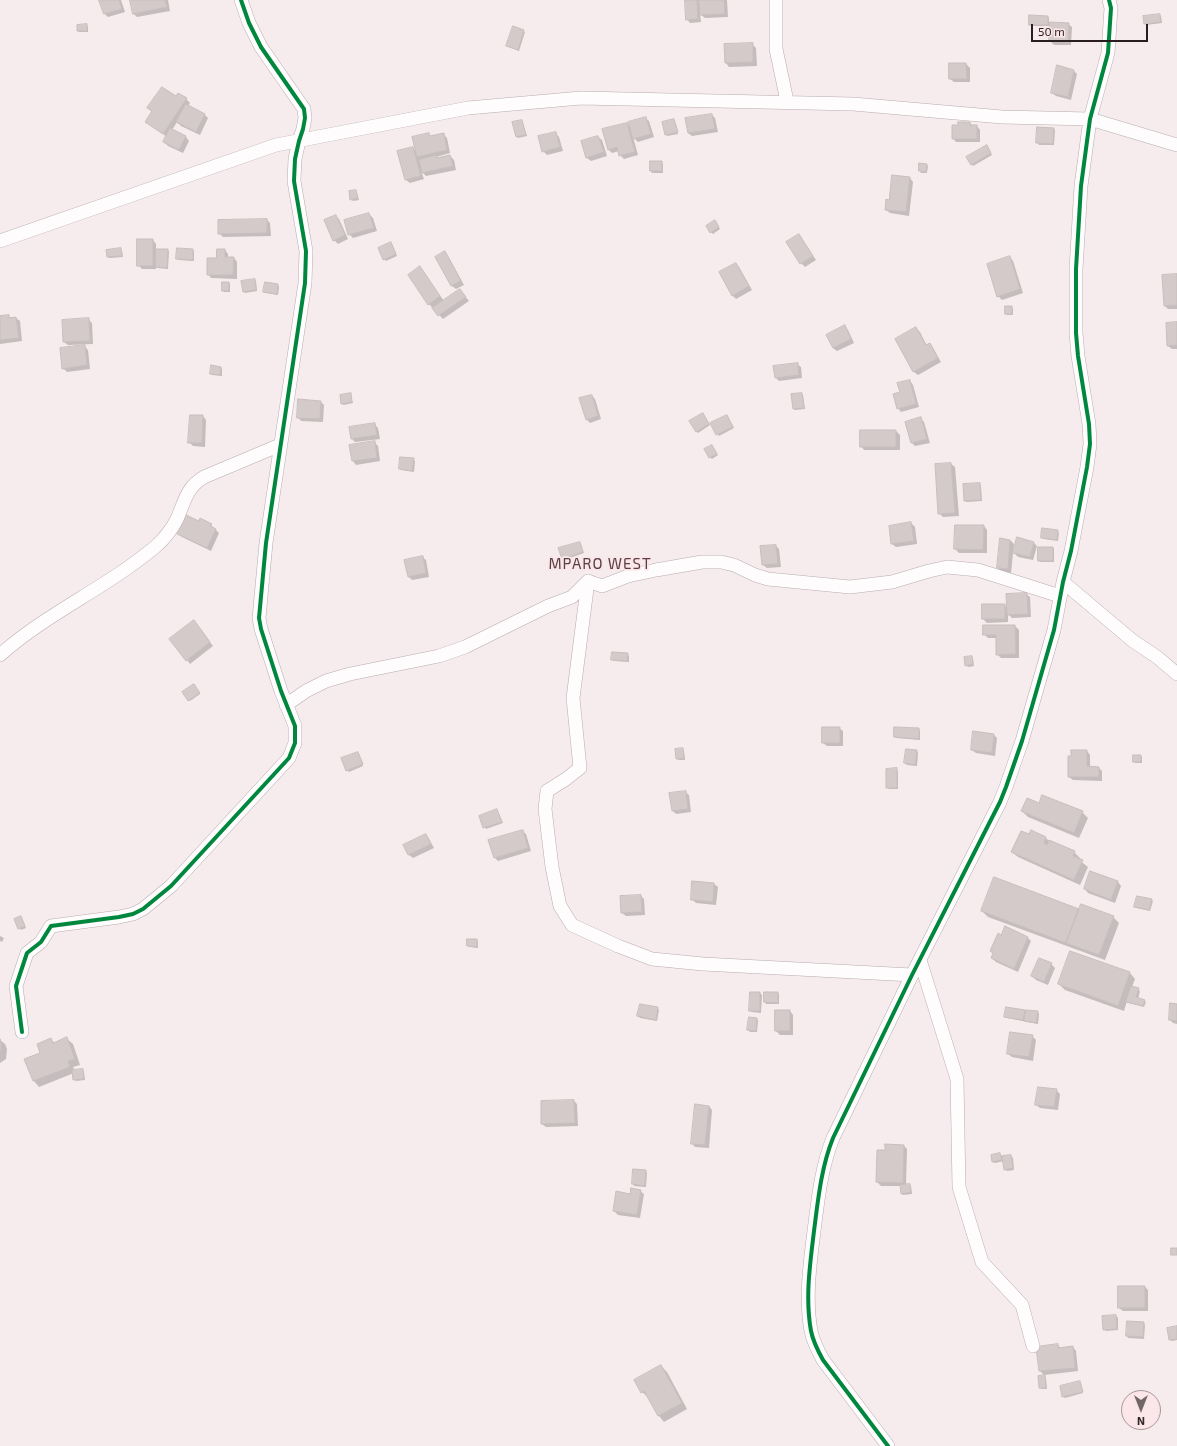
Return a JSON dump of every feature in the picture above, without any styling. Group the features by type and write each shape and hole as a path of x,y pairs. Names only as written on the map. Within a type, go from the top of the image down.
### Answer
{"street":[{"path":"22,1032 16,986 27,953 41,942 51,926 133,914 144,909 171,886 289,758 295,743 295,726 286,705 258,618 266,543 305,283 306,252 294,181 298,141 303,129 305,118 304,109 261,47 249,23 241,0"},
{"path":"776,0 776,49 787,101"},
{"path":"888,1446 823,1360 811,1332 809,1278 817,1207 826,1155 833,1138 912,975 1006,787 1022,741 1054,630 1063,582 1071,551 1090,444 1089,424 1078,356 1076,333 1076,269 1081,186 1090,119 1108,53 1111,8 1109,0"},
{"path":"0,241 276,146 468,108 581,98 787,101 853,104 1002,117 1090,119 1177,145"},
{"path":"0,655 27,633 122,572 156,546 167,534 176,520 188,492 198,481 204,477 280,445"},
{"path":"588,581 602,586 628,576 656,570 702,562 721,562 734,565 755,575 768,579 850,587 892,582 928,571 954,567 978,570 1060,596"},
{"path":"286,705 306,691 326,681 350,674 439,656 465,647 548,606 572,597 588,581"},
{"path":"588,581 573,698 580,768 547,791 545,809 552,867 560,906 572,925 618,946 652,959 703,964 912,975"},
{"path":"1063,582 1133,641 1157,657 1177,674"},
{"path":"920,960 957,1079 959,1187 982,1262 1022,1305 1033,1346"}],"building":[{"path":"99,0 119,0 122,9 104,14"},
{"path":"130,0 165,0 167,7 133,14"},
{"path":"685,0 697,0 698,19 686,20"},
{"path":"699,0 724,0 725,14 700,15"},
{"path":"1160,14 1161,22 1144,24 1143,16"},
{"path":"1029,15 1048,16 1048,25 1029,25"},
{"path":"1050,22 1069,23 1068,42 1049,41"},
{"path":"87,24 87,31 77,31 77,25"},
{"path":"513,26 524,30 518,50 506,46"},
{"path":"753,43 753,62 725,63 724,44"},
{"path":"949,63 966,63 967,79 949,79"},
{"path":"1057,65 1074,70 1068,97 1051,93"},
{"path":"162,87 176,96 178,93 187,98 163,134 145,122 152,111 147,108"},
{"path":"186,104 205,114 196,132 176,122"},
{"path":"712,114 715,129 688,133 685,118"},
{"path":"646,117 651,134 633,139 628,122"},
{"path":"674,119 678,132 665,135 662,122"},
{"path":"522,120 526,135 516,137 512,122"},
{"path":"958,122 970,122 970,125 977,125 977,139 952,139 952,125 958,125"},
{"path":"627,123 635,152 619,156 617,147 608,150 602,129"},
{"path":"1037,127 1054,128 1053,144 1036,143"},
{"path":"170,128 186,136 179,150 163,142"},
{"path":"556,132 560,147 542,152 538,136"},
{"path":"429,133 430,136 444,133 447,150 417,157 412,137"},
{"path":"598,136 604,152 586,158 581,141"},
{"path":"987,145 991,153 971,165 966,157"},
{"path":"413,147 421,176 405,180 397,151"},
{"path":"436,155 437,158 450,155 453,166 422,173 419,160"},
{"path":"650,161 662,161 662,171 650,171"},
{"path":"919,163 927,164 926,172 919,171"},
{"path":"892,175 910,177 906,212 885,210 886,199 889,200"},
{"path":"356,190 358,198 350,200 349,191"},
{"path":"369,213 374,228 348,235 344,220"},
{"path":"336,215 345,235 333,241 324,220"},
{"path":"267,219 267,233 218,234 218,220"},
{"path":"715,220 719,227 710,233 706,226"},
{"path":"799,234 813,256 800,264 786,242"},
{"path":"137,239 153,239 153,266 137,266"},
{"path":"391,242 396,254 383,260 378,248"},
{"path":"121,248 122,256 107,257 106,250"},
{"path":"177,248 193,249 193,260 176,259"},
{"path":"156,249 168,249 167,268 156,267"},
{"path":"217,249 225,249 225,257 234,257 233,275 207,275 207,258 216,258"},
{"path":"445,251 461,281 451,286 435,257"},
{"path":"1010,256 1020,289 997,297 987,264"},
{"path":"736,263 749,286 732,296 719,272"},
{"path":"420,266 440,296 428,305 408,275"},
{"path":"1177,274 1177,305 1164,306 1162,275"},
{"path":"255,279 256,290 243,292 241,281"},
{"path":"222,282 229,282 229,291 222,291"},
{"path":"265,282 278,284 277,294 263,292"},
{"path":"460,289 466,297 438,316 432,308"},
{"path":"1005,306 1012,306 1012,314 1005,314"},
{"path":"9,315 9,318 16,317 19,338 0,340 0,316"},
{"path":"89,318 90,341 63,342 62,320"},
{"path":"1177,322 1177,345 1167,346 1166,323"},
{"path":"845,325 851,339 833,348 826,335"},
{"path":"916,327 926,345 930,343 938,358 913,372 895,339"},
{"path":"85,345 87,365 62,369 60,348"},
{"path":"798,363 799,375 775,378 773,366"},
{"path":"211,365 221,367 220,375 210,374"},
{"path":"910,380 916,404 897,409 893,394 900,392 897,383"},
{"path":"351,393 352,402 341,404 340,395"},
{"path":"802,393 804,408 793,409 791,394"},
{"path":"592,395 598,416 586,420 579,398"},
{"path":"298,399 321,401 320,419 297,418"},
{"path":"703,413 709,424 696,432 689,421"},
{"path":"190,415 203,415 202,443 188,443"},
{"path":"727,415 733,427 716,435 710,423"},
{"path":"921,417 927,439 911,443 905,422"},
{"path":"375,423 377,435 351,439 349,427"},
{"path":"860,430 896,430 896,447 860,447"},
{"path":"375,441 377,458 352,461 349,445"},
{"path":"712,445 717,454 709,458 704,449"},
{"path":"400,457 414,458 412,471 399,469"},
{"path":"951,463 955,513 938,514 935,464"},
{"path":"980,483 981,500 964,501 963,484"},
{"path":"186,515 199,521 200,518 212,524 210,526 216,529 207,548 177,534"},
{"path":"911,522 914,541 891,544 889,526"},
{"path":"955,525 984,525 983,550 954,549"},
{"path":"1042,528 1058,530 1057,540 1041,538"},
{"path":"1017,537 1034,542 1030,557 1013,553"},
{"path":"1000,538 1010,540 1008,569 997,568"},
{"path":"580,542 583,552 562,559 558,548"},
{"path":"776,545 778,564 762,565 760,546"},
{"path":"1038,547 1053,547 1053,561 1038,561"},
{"path":"423,556 426,573 408,577 404,560"},
{"path":"1027,593 1028,614 1007,615 1006,594"},
{"path":"982,604 1005,604 1005,619 982,619"},
{"path":"194,620 210,642 186,661 169,639"},
{"path":"983,625 1015,625 1016,654 996,655 996,635 983,635"},
{"path":"612,652 628,653 627,661 611,660"},
{"path":"972,656 973,664 965,666 964,657"},
{"path":"194,684 200,693 188,701 182,692"},
{"path":"822,727 840,727 840,743 822,743"},
{"path":"894,727 919,728 919,739 894,737"},
{"path":"973,731 994,734 992,753 971,750"},
{"path":"683,748 684,758 676,759 675,749"},
{"path":"906,749 917,750 915,765 904,763"},
{"path":"1071,750 1087,750 1087,766 1099,767 1099,777 1068,777 1068,756 1071,756"},
{"path":"358,752 363,764 346,771 341,758"},
{"path":"1133,755 1141,755 1141,762 1133,762"},
{"path":"897,768 897,788 886,788 886,769"},
{"path":"686,791 688,809 672,811 669,793"},
{"path":"1042,795 1083,811 1074,833 1021,811 1027,798 1039,803"},
{"path":"497,809 502,822 483,828 479,816"},
{"path":"523,830 528,848 494,858 488,840"},
{"path":"1031,830 1046,837 1044,843 1047,845 1049,840 1075,851 1073,856 1083,860 1074,880 1011,852 1021,831 1029,834"},
{"path":"426,834 431,844 408,855 403,845"},
{"path":"1090,871 1118,881 1111,900 1084,889"},
{"path":"994,877 1079,909 1066,943 981,911"},
{"path":"692,881 714,883 713,902 691,900"},
{"path":"641,895 642,912 621,913 620,896"},
{"path":"1137,896 1152,899 1149,910 1134,907"},
{"path":"1081,904 1114,916 1099,955 1066,943"},
{"path":"21,916 25,926 18,929 14,919"},
{"path":"1005,926 1028,937 1014,969 991,958 993,953 990,951 998,933 1001,935"},
{"path":"467,939 477,939 477,947 467,946"},
{"path":"1070,951 1130,972 1118,1006 1058,984"},
{"path":"1039,958 1052,963 1044,982 1031,976"},
{"path":"1131,986 1139,988 1136,997 1145,1000 1143,1006 1126,1002"},
{"path":"750,992 760,992 760,1011 749,1011"},
{"path":"764,992 778,992 778,1003 764,1002"},
{"path":"1170,1003 1177,1004 1177,1021 1169,1020"},
{"path":"640,1004 658,1007 656,1020 637,1016"},
{"path":"1006,1007 1025,1010 1023,1020 1004,1017"},
{"path":"775,1010 790,1010 790,1031 775,1031"},
{"path":"1026,1010 1038,1011 1036,1023 1024,1021"},
{"path":"749,1017 757,1018 756,1031 747,1030"},
{"path":"1010,1032 1033,1035 1029,1057 1007,1054"},
{"path":"67,1037 75,1059 68,1061 70,1067 33,1081 24,1059 40,1053 37,1044 51,1038 53,1043"},
{"path":"0,1039 2,1045 0,1054"},
{"path":"83,1069 84,1079 73,1080 72,1070"},
{"path":"1038,1087 1057,1089 1054,1107 1035,1105"},
{"path":"574,1100 575,1123 541,1124 541,1101"},
{"path":"695,1104 709,1106 705,1145 691,1144"},
{"path":"885,1144 904,1145 903,1183 876,1182 877,1150 885,1150"},
{"path":"1000,1153 1002,1160 992,1162 991,1155"},
{"path":"1011,1155 1013,1168 1004,1170 1002,1156"},
{"path":"633,1169 646,1170 645,1186 632,1184"},
{"path":"910,1184 911,1192 901,1194 900,1185"},
{"path":"631,1188 641,1190 637,1215 613,1211 616,1191 630,1194"},
{"path":"1171,1248 1177,1248 1177,1255 1171,1255"},
{"path":"1118,1286 1145,1286 1145,1308 1118,1308"},
{"path":"1116,1315 1117,1329 1103,1330 1102,1316"},
{"path":"1127,1321 1144,1322 1143,1337 1126,1336"},
{"path":"1177,1326 1177,1339 1169,1340 1167,1328"},
{"path":"1058,1344 1058,1348 1073,1346 1075,1368 1039,1371 1036,1347"},
{"path":"661,1365 682,1403 658,1416 644,1391 641,1393 634,1380"},
{"path":"1045,1375 1046,1388 1039,1388 1038,1376"},
{"path":"1080,1381 1083,1392 1062,1397 1060,1386"}],"cycle path":[{"path":"22,1032 16,986 27,953 41,942 51,926 119,917 133,914 143,909 171,886 289,758 295,743 295,726 281,691 261,629 259,618 266,543 305,283 306,251 294,181 295,159 305,118 304,109 261,47 249,23 241,0"},
{"path":"888,1446 823,1360 812,1335 809,1319 808,1294 811,1256 819,1196 823,1172 833,1138 912,975 1000,802 1022,741 1054,630 1063,582 1071,551 1090,444 1089,424 1078,356 1076,333 1076,269 1081,186 1090,119 1108,53 1111,8 1109,0"}],"district":[{"name":"MPARO WEST","path":"600,564"}]}
